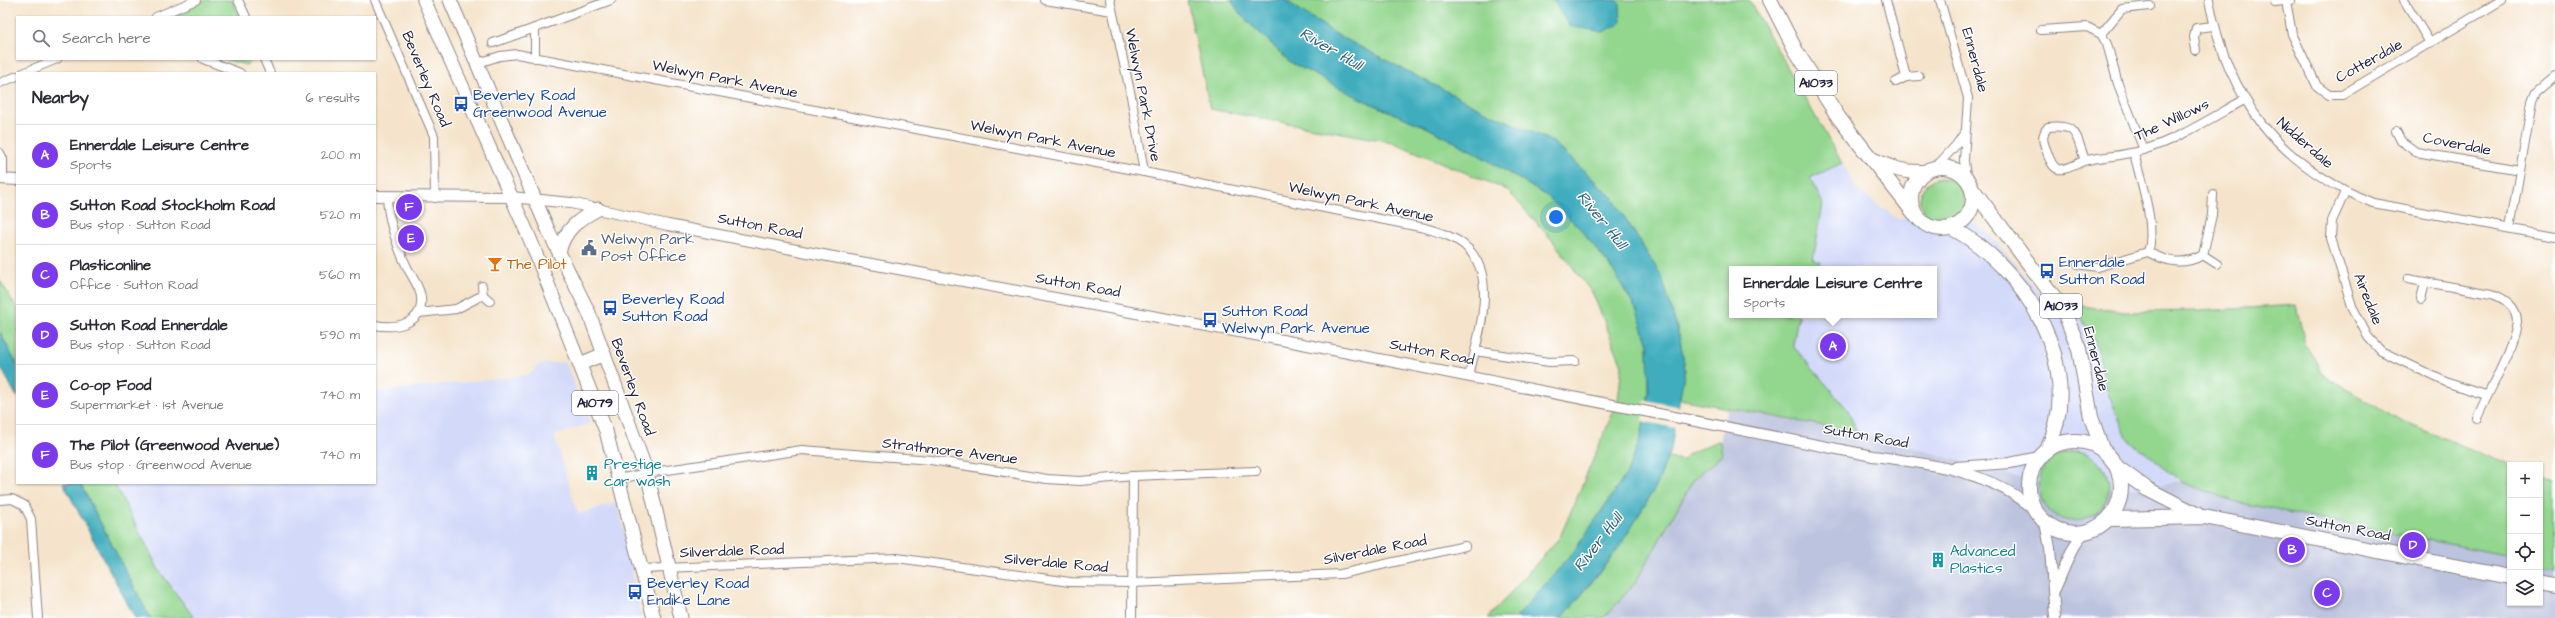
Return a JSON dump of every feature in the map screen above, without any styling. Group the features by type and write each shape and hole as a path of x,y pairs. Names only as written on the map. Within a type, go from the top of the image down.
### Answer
{"highway":[{"name":"A1033","path":"1770,0 1814,80 1839,118 1914,213"},
{"name":"A1033","path":"1872,159 1891,168 1910,173 1930,170"},
{"path":"1952,169 1969,183 1972,207 1968,216 1952,228 1931,228 1919,220 1914,213 1910,195 1913,186 1930,170 1952,169"},
{"name":"Ennerdale","path":"1969,183 2036,271 2066,315 2079,349 2091,418 2102,449"},
{"name":"A1033","path":"1952,228 1987,251 2011,276 2033,307 2046,330 2056,358 2061,395 2060,415 2043,453"},
{"path":"2118,468 2122,481 2121,494 2117,507 2110,519 2098,528 2083,533 2069,533 2056,530 2044,522 2034,510 2029,497 2028,483 2032,469 2043,453 2060,443 2074,440 2088,442 2102,449 2118,468 2147,489 2204,517"},
{"path":"2110,519 2204,517"},
{"name":"Sutton Road","path":"2204,517 2507,576"},
{"path":"2543,584 2555,586"}],"main road":[{"name":"Beverley Road","path":"424,0 511,197 606,431 643,569 654,618"},
{"name":"Beverley Road","path":"450,0 535,199 589,313 647,473 667,568 681,618"},
{"path":"559,252 570,228 577,221 598,209"},
{"path":"580,364 604,354"}],"street":[{"path":"158,16 196,0"},
{"path":"238,0 246,16"},
{"name":"Beverley Road","path":"375,0 434,136 435,198"},
{"path":"493,43 611,0"},
{"path":"1045,0 1112,11"},
{"name":"Welwyn Park Drive","path":"1110,0 1131,96 1144,172"},
{"path":"1886,0 1906,78"},
{"name":"Ennerdale","path":"1940,0 1968,98 1964,160 1969,183"},
{"name":"Nidderdale","path":"2209,0 2214,26 2223,57 2244,100 2275,140 2316,175 2345,192 2373,202 2479,224 2510,228 2555,237"},
{"path":"2404,0 2430,43"},
{"name":"Cotterdale","path":"2275,2 2289,1 2292,34 2317,86 2329,94 2342,95 2502,0"},
{"path":"2101,34 2122,9 2150,6"},
{"path":"2196,50 2194,37 2196,28 2214,26"},
{"path":"2041,30 2087,27 2101,34 2107,44 2118,84 2144,150"},
{"path":"535,28 535,58"},
{"name":"Welwyn Park Avenue","path":"478,63 500,56 517,54 1144,172 1425,228 1447,235 1464,245 1475,258 1482,272 1485,294 1469,376"},
{"path":"25,72 55,60"},
{"path":"206,60 237,72"},
{"path":"264,60 270,72"},
{"path":"0,83 16,76"},
{"path":"1896,82 1906,78 1919,76"},
{"path":"2510,228 2536,92 2555,76"},
{"name":"The Willows","path":"2085,160 2073,131 2065,126 2048,127 2044,132 2043,141 2054,167 2058,169 2068,168 2085,160 2134,153 2144,150 2178,136 2244,100"},
{"path":"1930,170 1956,145 1967,130"},
{"name":"Coverdale","path":"2396,131 2401,141 2416,152 2520,170"},
{"path":"0,153 3,159 1,179 16,180"},
{"path":"2134,153 2149,220 2151,242 2148,252"},
{"name":"Airedale","path":"2345,192 2332,221 2331,238 2352,306 2368,337 2382,351 2448,383 2486,396"},
{"path":"2078,264 2098,267 2148,252 2167,262 2192,262 2203,255 2212,215 2213,194"},
{"name":"Sutton Road","path":"376,196 435,198 511,197 571,203 820,255 1684,417 1873,456 1952,467 2021,498 2034,510"},
{"path":"387,197 388,210 406,266 422,297 419,313"},
{"path":"2203,255 2217,264"},
{"path":"2408,279 2492,294 2501,297 2514,309 2517,320 2516,329 2477,418"},
{"path":"2422,299 2425,283"},
{"path":"482,286 483,295 490,301"},
{"path":"376,325 385,327 407,324 419,313 456,309 483,295"},
{"path":"1474,351 1549,362 1575,361"},
{"name":"Strathmore Avenue","path":"619,479 647,473 802,450 932,460 1047,479 1080,481 1133,476 1256,471"},
{"path":"1952,467 2010,463 2043,453"},
{"path":"1132,618 1133,476"},
{"path":"0,500 12,499 24,505 31,519 38,618"},
{"path":"2044,522 2054,591 2055,618"},
{"path":"2054,591 2071,552 2083,533"},
{"name":"Silverdale Road","path":"643,569 897,558 1070,582 1132,583 1341,574 1465,546"}],"shaded area":[{"path":"1842,163 1857,190 1899,220 1922,210 1927,217 1935,220 1947,221 1962,212 1989,234 2048,302 2075,305 2098,350 2107,390 2127,438 2182,482 2109,491 2109,484 2042,472 2039,483 1857,432 1848,410 1793,346 1798,318 1937,318 1937,266 1819,266 1820,262 1813,260 1823,204 1810,178"},
{"path":"565,362 591,423 554,436 578,514 618,502 641,618 194,618 160,570 115,484 376,484 376,392 528,375 540,364"},
{"path":"1727,409 1857,432 2039,483 2040,495 2050,511 2092,516 2105,503 2109,491 2182,482 2236,502 2507,555 2507,606 2543,606 2543,563 2555,565 2555,618 1604,618 1635,583 1694,479 1722,455 1720,442"}],"green space":[{"path":"206,0 232,0 239,16 168,16"},
{"path":"1187,0 1231,0 1241,15 1290,62 1367,102 1426,127 1474,152 1547,196 1582,231 1611,267 1637,311 1648,344 1649,392 1641,437 1627,473 1575,550 1516,618 1488,618 1560,537 1618,401 1622,365 1593,294 1553,241 1507,190 1392,142 1210,109"},
{"path":"1285,0 1749,0 1842,163 1810,178 1823,204 1813,260 1821,262 1820,266 1729,266 1729,318 1798,318 1793,346 1848,410 1857,432 1679,399 1685,369 1680,339 1662,277 1612,197 1553,142 1479,108 1339,36"},
{"path":"227,60 252,60 246,65"},
{"path":"1938,178 1946,178 1958,184 1964,196 1964,204 1958,216 1946,222 1938,222 1926,216 1920,204 1920,196 1926,184"},
{"path":"0,280 16,307 16,363 0,332"},
{"path":"2075,305 2124,312 2199,311 2296,305 2305,344 2325,376 2400,421 2507,463 2507,555 2236,502 2182,482 2127,438 2107,390 2098,350"},
{"path":"1717,441 1720,442 1722,455 1694,479 1635,583 1604,618 1562,618 1608,562 1622,542 1647,502 1667,458 1684,460 1688,454"},
{"path":"2074,451 2087,454 2099,461 2106,473 2109,486 2106,499 2099,511 2087,518 2074,521 2061,518 2049,511 2042,499 2039,486 2042,473 2049,461 2061,454"},
{"path":"2543,477 2555,482 2555,565 2543,563"},
{"path":"81,484 115,484 159,570 194,618 150,618"}],"water":[{"name":"River Hull","path":"1231,0 1285,0 1339,36 1479,108 1553,142 1612,197 1662,277 1680,339 1685,369 1671,449 1657,485 1618,549 1562,618 1516,618 1575,550 1627,473 1641,437 1649,392 1648,344 1637,311 1611,267 1582,231 1547,196 1474,152 1426,127 1367,102 1290,62 1241,15"},
{"path":"1553,0 1616,0 1620,4 1621,23 1603,32 1569,26"},
{"path":"0,332 16,363 16,395 0,366"},
{"path":"64,484 81,484 150,618 135,618"}],"pier":[{"path":"1645,400 1680,407 1676,428 1642,421"}],"place":[{"name":"Beverley Road Greenwood Avenue","path":"461,104"},
{"name":"The Pilot (Greenwood Avenue)","path":"409,207"},
{"name":"Co-op Food","path":"411,238"},
{"name":"Welwyn Park Post Office","path":"589,248"},
{"name":"The Pilot","path":"495,264"},
{"name":"Ennerdale Sutton Road","path":"2047,271"},
{"name":"Beverley Road Sutton Road","path":"610,308"},
{"name":"Sutton Road Welwyn Park Avenue","path":"1210,320"},
{"name":"Ennerdale Leisure Centre","path":"1833,346"},
{"name":"Prestige car wash","path":"592,473"},
{"name":"Sutton Road Ennerdale","path":"2413,545"},
{"name":"Sutton Road Stockholm Road","path":"2292,550"},
{"name":"Advanced Plastics","path":"1938,560"},
{"name":"Beverley Road Endike Lane","path":"635,592"},
{"name":"Plasticonline","path":"2327,593"}]}
